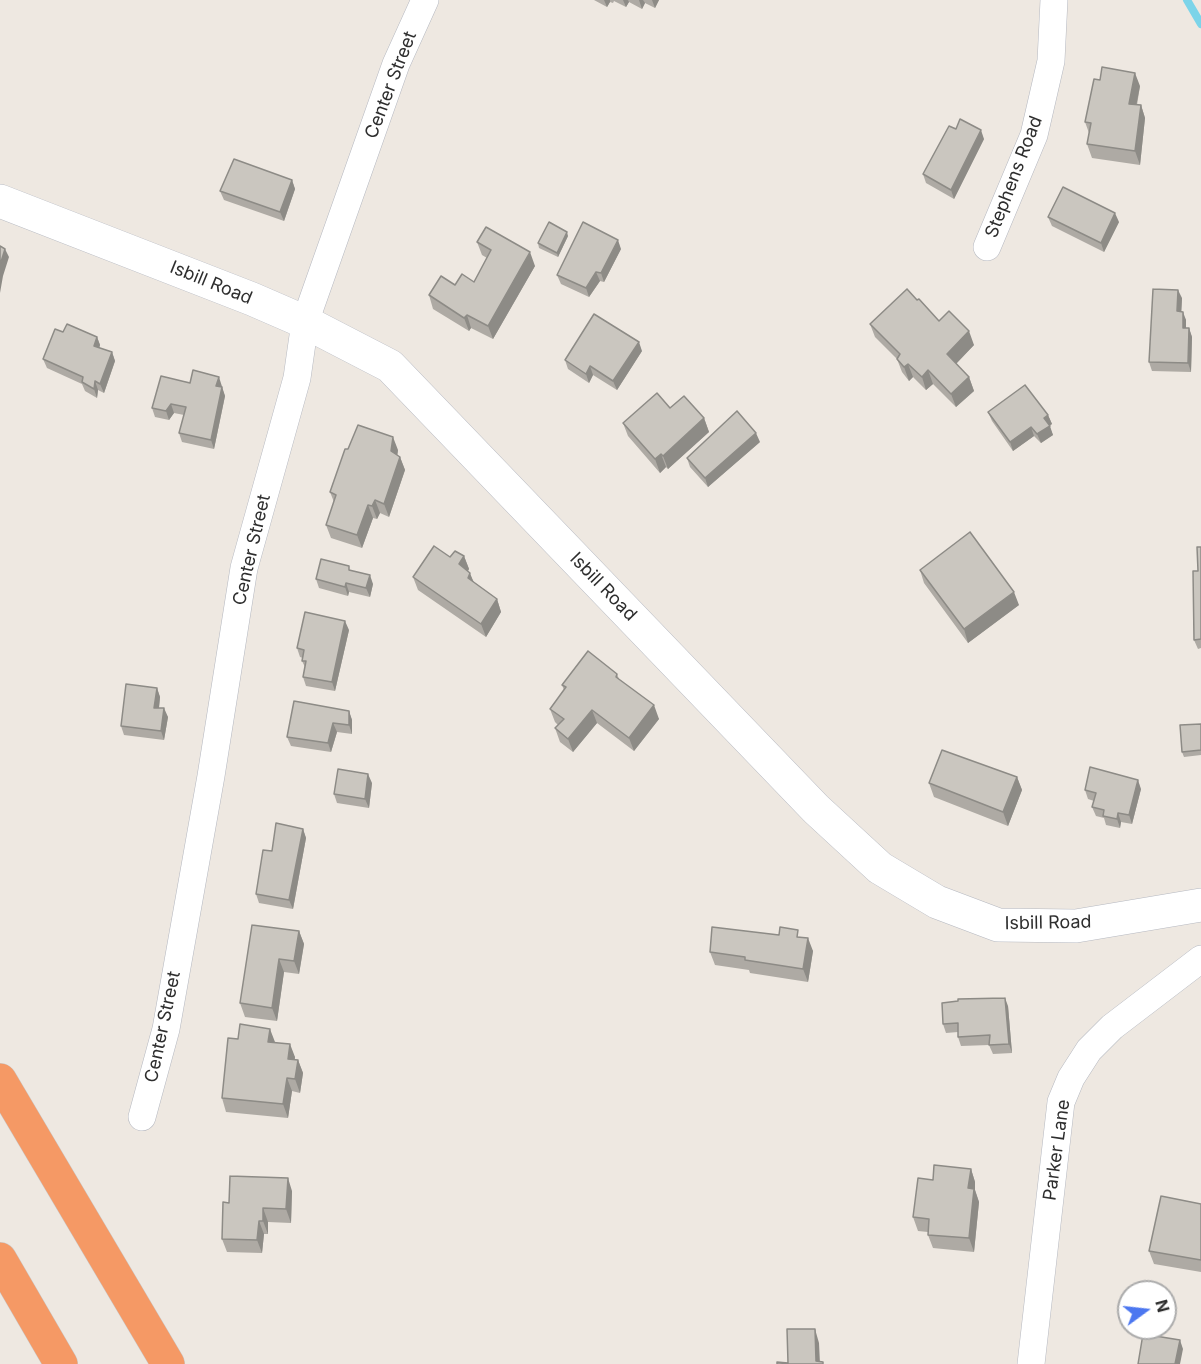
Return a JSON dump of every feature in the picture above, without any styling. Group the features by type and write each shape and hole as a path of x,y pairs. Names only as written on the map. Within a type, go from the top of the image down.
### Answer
{"highway":[{"path":"0,1080 168,1364"},
{"path":"0,1259 62,1364"}],"street":[{"name":"Center Street","path":"142,1117 166,1029 212,776 244,568 297,378 305,322 396,64 425,0"},
{"name":"Stephens Road","path":"987,247 1034,135 1051,61 1054,0"},
{"name":"Isbill Road","path":"0,201 252,299 305,322 390,366 807,800 880,868 937,902 998,925 1076,926 1201,905"},
{"name":"Parker Lane","path":"1031,1364 1061,1102 1071,1078 1089,1050 1112,1027 1201,959"}],"building":[{"path":"1102,67 1135,73 1129,104 1141,105 1135,151 1087,144 1091,123 1085,122 1094,79 1100,80"},
{"path":"960,119 981,130 951,190 923,174 949,126 956,129"},
{"path":"234,159 292,180 280,212 220,191"},
{"path":"1063,187 1115,213 1101,243 1048,217"},
{"path":"549,222 567,232 557,253 538,243"},
{"path":"583,222 618,240 601,273 596,272 586,288 557,275"},
{"path":"486,227 530,252 488,326 467,315 464,318 429,295 441,276 455,285 462,274 474,282 491,250 477,242"},
{"path":"0,246 5,249 0,265"},
{"path":"907,289 939,321 949,311 969,331 947,354 969,377 951,394 928,370 922,377 908,364 904,367 897,359 900,354 870,324"},
{"path":"1153,289 1178,290 1177,311 1183,312 1183,328 1189,328 1188,363 1149,362"},
{"path":"594,314 639,342 613,381 590,366 586,374 565,360"},
{"path":"67,324 97,337 94,346 112,352 100,384 95,381 94,389 82,382 83,377 43,359 55,329 63,332"},
{"path":"193,370 219,377 216,386 222,387 211,440 179,433 186,407 171,404 166,411 152,408 161,376 190,383"},
{"path":"1025,385 1048,415 1044,418 1050,426 1037,434 1031,427 1010,442 988,412"},
{"path":"657,393 670,408 684,396 704,418 663,456 661,454 655,459 623,423"},
{"path":"737,411 756,433 705,478 687,458"},
{"path":"358,425 393,437 391,451 400,457 384,504 375,500 372,506 368,505 357,535 326,525 336,495 330,492 345,449 348,449"},
{"path":"970,532 1014,592 964,629 920,570"},
{"path":"434,546 450,557 455,551 464,556 459,564 470,573 468,578 497,599 481,624 413,577"},
{"path":"1197,547 1201,547 1201,639 1194,640 1193,571 1198,571"},
{"path":"321,559 349,566 349,570 370,575 366,588 346,583 345,587 316,579"},
{"path":"305,612 345,621 332,682 303,677 306,661 302,661 304,650 297,648"},
{"path":"588,651 617,674 616,677 654,705 629,738 592,710 568,739 555,728 564,719 550,709 566,687 562,685"},
{"path":"126,684 157,688 154,708 164,708 161,731 121,726"},
{"path":"294,701 349,711 349,725 333,723 328,743 287,737"},
{"path":"1201,724 1201,750 1182,752 1180,725"},
{"path":"942,750 1017,777 1003,812 929,783"},
{"path":"1090,767 1138,780 1129,815 1118,813 1117,819 1103,816 1104,810 1092,807 1096,793 1085,790"},
{"path":"338,769 368,774 365,799 334,794"},
{"path":"276,823 303,829 289,900 256,894 263,850 272,851"},
{"path":"252,925 299,931 294,961 279,959 272,1008 240,1003"},
{"path":"712,927 779,935 780,927 798,930 797,937 808,938 803,969 710,952"},
{"path":"1005,998 1009,1044 989,1045 990,1035 958,1037 958,1023 943,1024 942,1003 958,1001 958,999"},
{"path":"240,1024 270,1029 268,1042 290,1044 288,1059 298,1060 295,1079 287,1078 283,1104 222,1098 228,1038 238,1039"},
{"path":"934,1165 971,1169 968,1188 974,1189 969,1238 928,1235 929,1219 913,1217 918,1178 933,1180"},
{"path":"230,1176 288,1178 286,1209 263,1208 263,1221 259,1221 257,1240 222,1239 223,1202 229,1203"},
{"path":"1161,1196 1201,1204 1201,1260 1149,1251"},
{"path":"787,1329 815,1329 816,1361 823,1362 823,1364 777,1364 777,1362 788,1363"},
{"path":"1142,1340 1180,1340 1175,1364 1138,1364"}],"waterway":[{"path":"1187,0 1201,24"}]}
